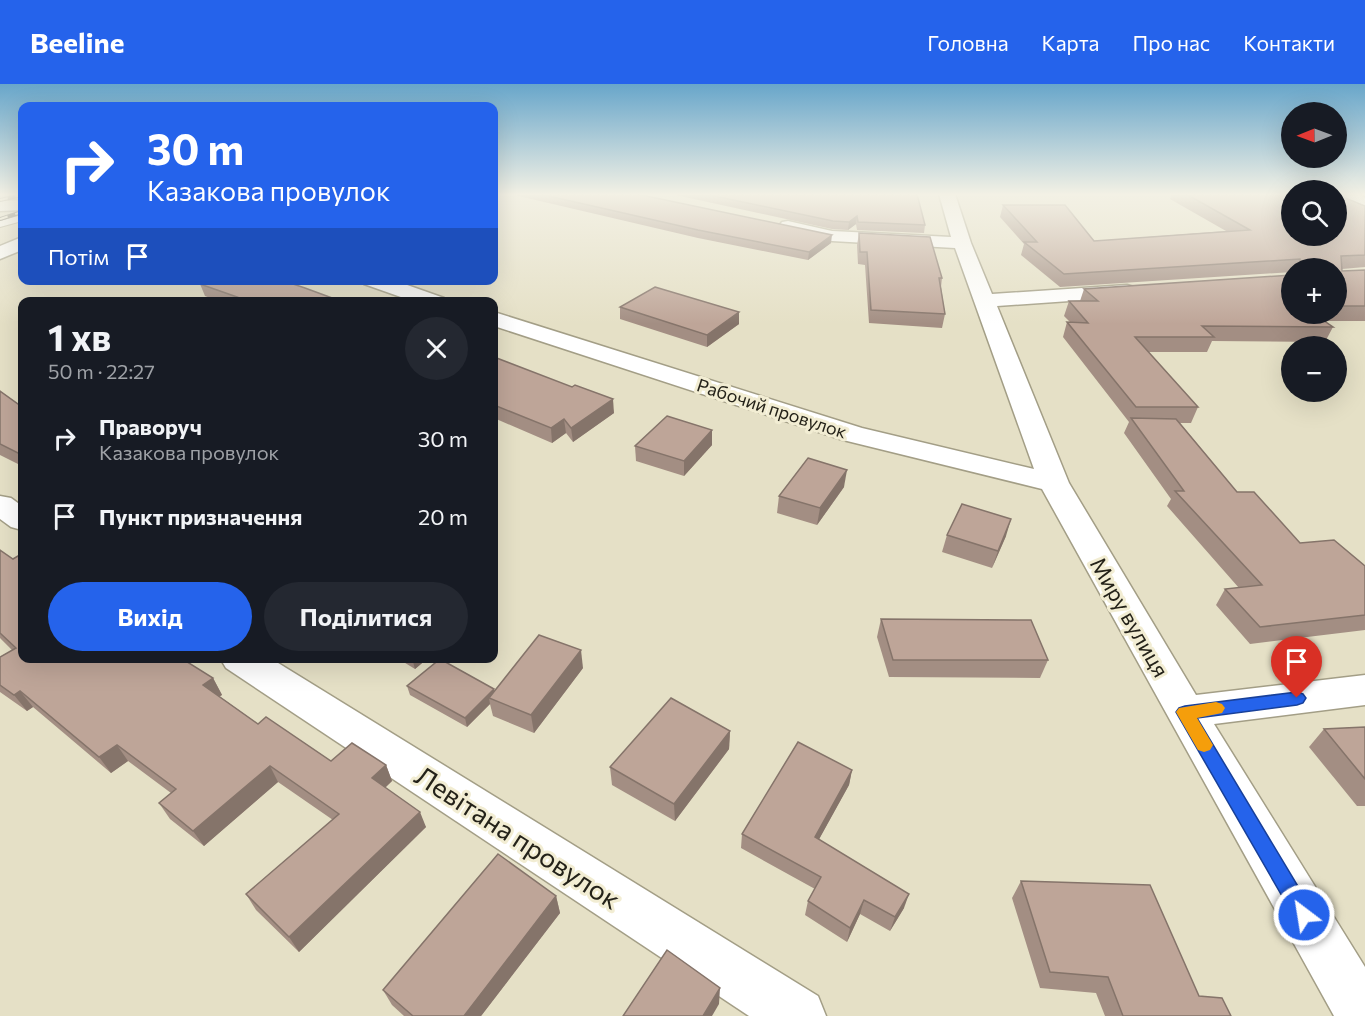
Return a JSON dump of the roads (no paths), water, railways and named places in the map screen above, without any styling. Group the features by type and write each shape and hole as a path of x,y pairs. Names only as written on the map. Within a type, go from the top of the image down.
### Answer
{"street":[{"path":"860,237 962,243"},
{"name":"Миру вулиця","path":"960,237 1054,483 1185,712 1364,1016"},
{"path":"0,253 18,245"},
{"path":"386,285 422,297"},
{"path":"985,301 1150,290"},
{"name":"Рабочий провулок","path":"498,320 853,434 1054,483"},
{"path":"0,506 18,517"},
{"name":"Левітана провулок","path":"247,663 798,1016"},
{"path":"1185,712 1365,690"}]}
